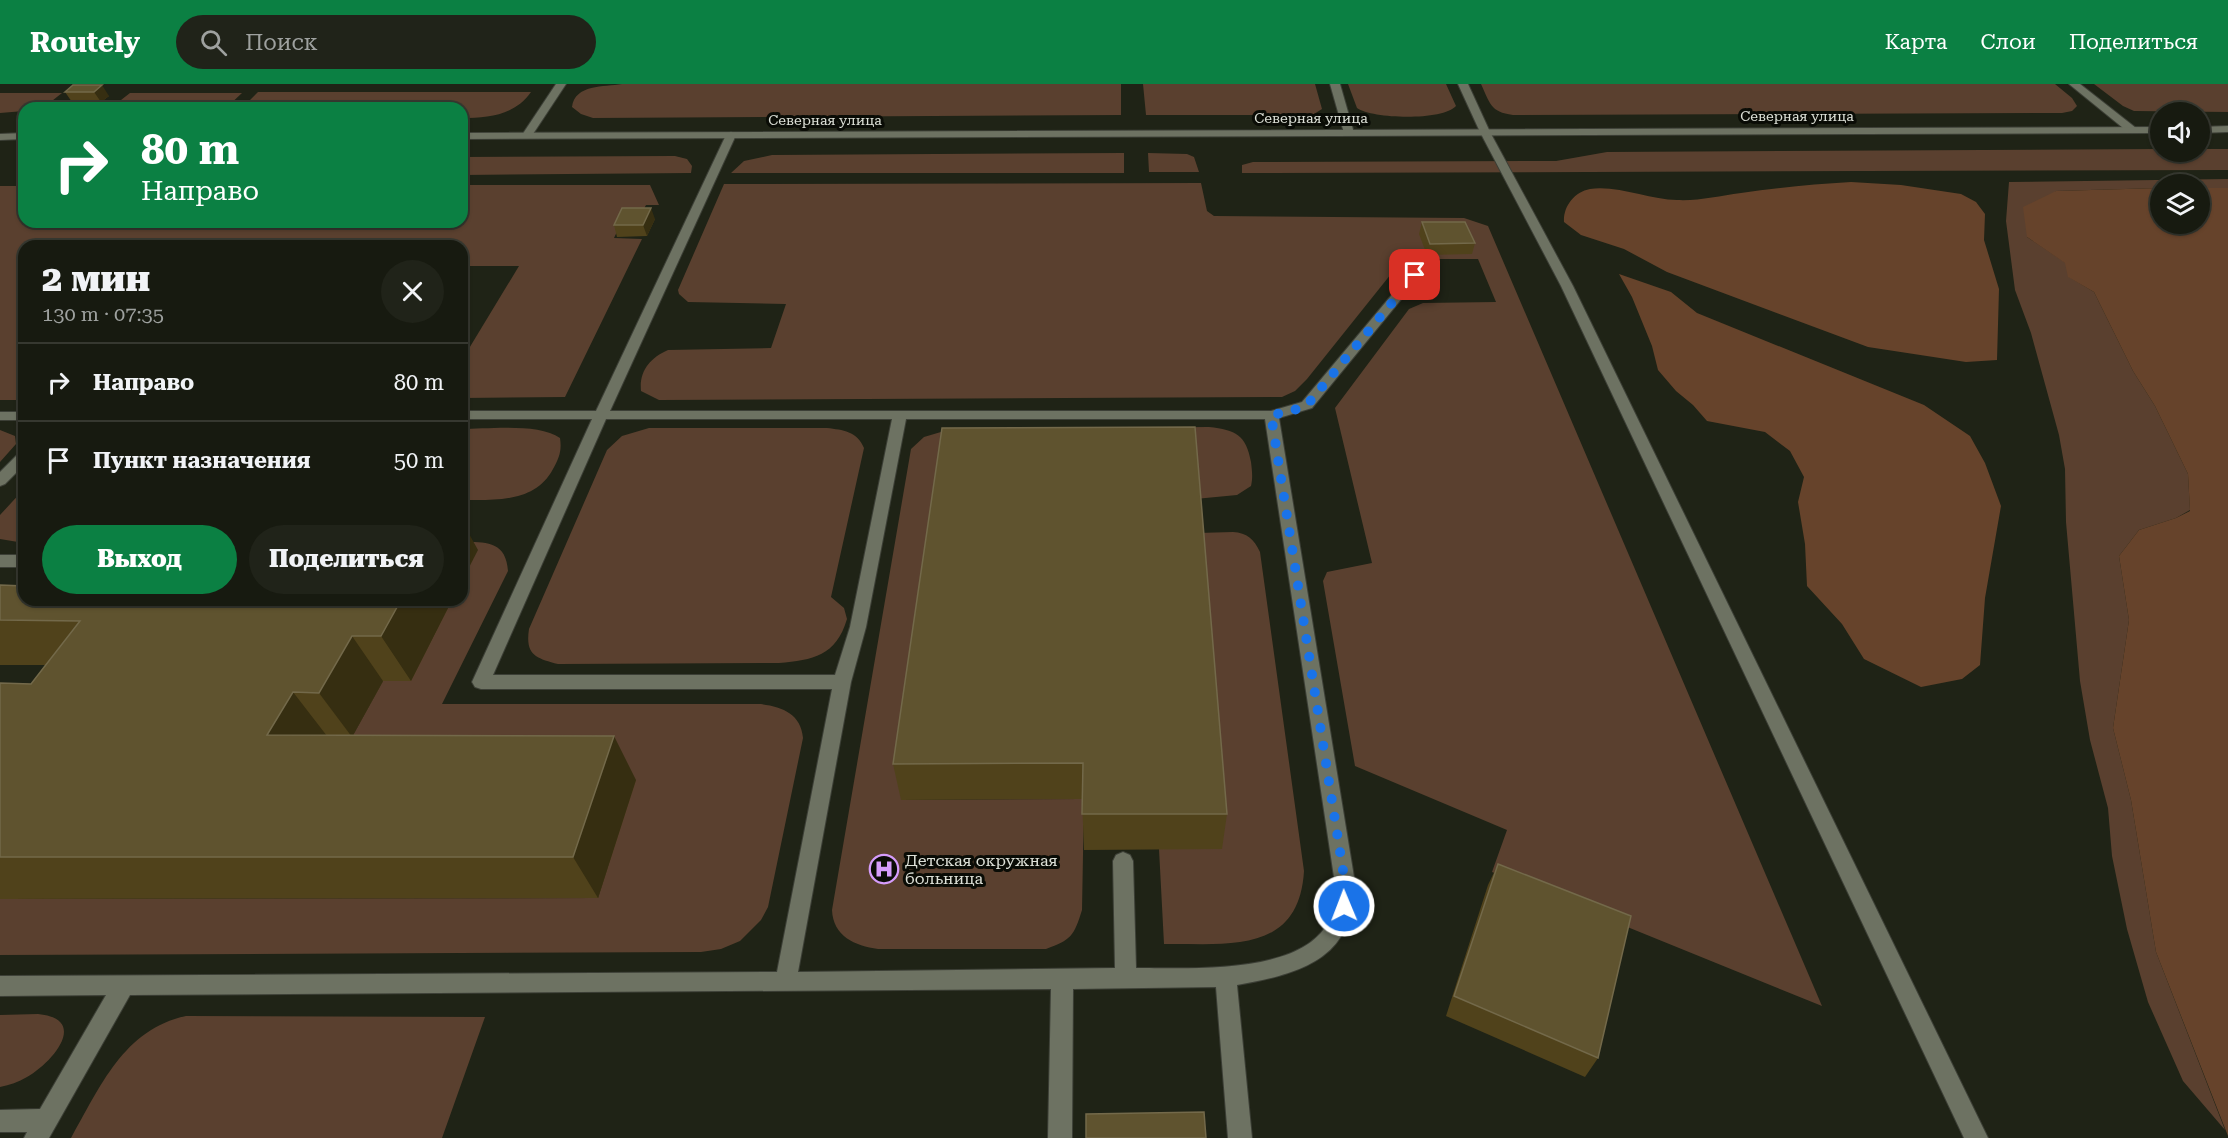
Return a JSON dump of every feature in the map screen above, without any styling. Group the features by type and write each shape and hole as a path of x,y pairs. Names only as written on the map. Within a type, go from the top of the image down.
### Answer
{"main road":[{"path":"527,135 561,84"},
{"path":"1335,84 1349,133"},
{"path":"1463,84 1485,132 1567,286 1976,1138"},
{"path":"2074,84 2132,130"},
{"path":"2210,130 2228,129"},
{"name":"Северная улица","path":"468,136 2150,130"},
{"path":"731,135 601,414 481,682 842,682"},
{"path":"0,136 18,136"},
{"path":"468,415 1271,415 1289,412 1307,405 1415,275"},
{"path":"786,982 842,682 858,627 900,415"},
{"path":"0,986 1226,977 1274,969 1311,954 1334,933 1344,906 1344,877 1271,415"},
{"path":"0,416 18,416"},
{"path":"0,481 18,462"},
{"path":"0,561 18,561"},
{"path":"1123,861 1126,979"},
{"path":"1226,977 1240,1138"},
{"path":"1060,1138 1062,979"},
{"path":"0,1121 41,1129 124,985"}],"shaded area":[{"path":"622,84 1121,84 1121,115 593,118 581,114 572,107 574,100 584,90"},
{"path":"1143,84 1315,84 1322,109 1314,114 1304,115 1146,115"},
{"path":"1348,84 1446,84 1456,106 1449,111 1423,116 1391,116 1365,112 1357,108"},
{"path":"1481,84 2055,84 2072,98 2077,106 2072,111 2062,113 1513,115 1495,109"},
{"path":"2094,84 2228,84 2228,112 2210,112 2210,102 2150,102 2150,111 2134,111 2123,106"},
{"path":"258,92 531,92 517,106 501,114 468,118 468,102 248,102"},
{"path":"0,93 62,93 51,102 18,102 18,112 0,113"},
{"path":"130,93 242,93 232,102 121,100"},
{"path":"2150,149 2150,162 2210,162 2210,149 2228,149 2228,170 1242,173 1242,165 1253,162 1556,161 1607,152"},
{"path":"1124,153 1124,173 731,173 744,161 772,155"},
{"path":"1148,153 1187,154 1194,157 1199,172 1149,172"},
{"path":"675,156 687,159 692,166 691,173 468,175 468,157"},
{"path":"2210,179 2228,179 2228,188 2210,188"},
{"path":"2150,180 2150,188 2056,191 2027,237 2066,263 2069,277 2094,292 2133,371 2155,406 2188,474 2190,510 2176,518 2139,530 2119,556 2129,620 2113,728 2131,800 2156,952 2225,1130 2183,1081 2148,1002 2127,929 2112,856 2108,808 2090,740 2080,681 2066,522 2065,469 2059,435 2031,333 2015,290 2006,221 2009,182"},
{"path":"1851,182 1901,185 1961,194 1976,202 1985,214 1984,240 1999,289 1997,360 1966,362 1868,347 1667,272 1624,249 1581,235 1564,222 1565,211 1574,197 1590,189 1612,189 1685,200"},
{"path":"1201,183 1207,211 1214,216 1464,218 1488,226 1822,1006 1492,872 1507,830 1355,766 1323,581 1327,572 1372,563 1335,408 1409,309 1423,303 1496,302 1478,259 1403,259 1307,379 1295,391 1282,397 659,400 641,391 642,377 647,366 668,350 771,348 786,304 688,302 679,294 678,290 724,184"},
{"path":"468,185 650,185 659,205 646,205 639,218 623,219 614,238 642,239 565,397 468,398 468,350 519,266 468,266 468,240 18,240 18,400 0,400 0,186 18,186 18,228 468,228"},
{"path":"2150,188 2150,234 2210,234 2210,188 2228,188 2228,1136 2156,952 2131,800 2113,728 2129,620 2119,556 2139,530 2190,511 2188,474 2155,406 2133,371 2094,292 2068,277 2065,263 2027,237 2023,207 2056,191"},
{"path":"1619,274 1671,292 1697,313 1924,405 1970,436 1985,463 2001,506 1985,598 1980,665 1962,679 1921,687 1864,659 1842,624 1807,586 1805,544 1798,502 1804,477 1790,451 1765,432 1707,421 1676,391 1658,370 1652,346 1632,297"},
{"path":"1209,427 1233,432 1243,440 1251,462 1251,486 1237,495 1195,499 901,800 1084,799 1082,910 1074,931 1066,940 1046,949 878,949 861,945 847,938 836,927 832,910 911,449 924,437 951,429"},
{"path":"649,428 827,428 844,431 858,438 864,448 831,597 844,608 847,619 837,641 830,648 813,658 779,663 558,664 534,654 529,645 529,629 607,450 622,436"},
{"path":"468,429 539,430 560,438 561,447 557,461 545,480 536,488 513,497 468,500"},
{"path":"0,430 15,436 16,444 0,462"},
{"path":"18,496 18,542 0,539 0,515"},
{"path":"1233,532 1250,538 1260,552 1304,871 1299,898 1289,918 1274,931 1255,939 1234,943 1164,944 1159,849 1222,849 1198,533"},
{"path":"468,542 479,542 499,549 506,561 508,571 442,704 761,704 777,707 790,713 799,723 803,738 768,907 761,920 740,941 721,949 701,952 0,955 0,899 598,898 635,780 352,737 383,681 411,680 449,606 468,606"},
{"path":"38,1014 53,1018 62,1024 64,1032 61,1042 47,1062 37,1070 27,1077 0,1087 0,1015"},
{"path":"186,1016 485,1017 442,1138 71,1138 104,1080 130,1047 146,1033 164,1023"}],"building":[{"path":"73,85 102,85 94,92 65,92"},
{"path":"622,208 651,208 643,225 614,225"},
{"path":"1422,222 1465,222 1475,243 1430,244"},
{"path":"1195,427 1227,814 1082,814 1083,763 893,764 942,428"},
{"path":"0,585 18,586 18,606 398,606 381,636 352,636 319,693 293,692 267,735 614,736 573,857 0,857 0,683 31,684 80,621 0,620"},
{"path":"1498,864 1631,916 1598,1058 1454,996"},
{"path":"1204,1112 1206,1138 1086,1138 1086,1114"}],"place":[{"name":"Детская окружная больница","path":"884,869"}],"route":[{"path":"1344,906 1344,877 1271,415 1289,412 1307,405 1415,275"}]}
